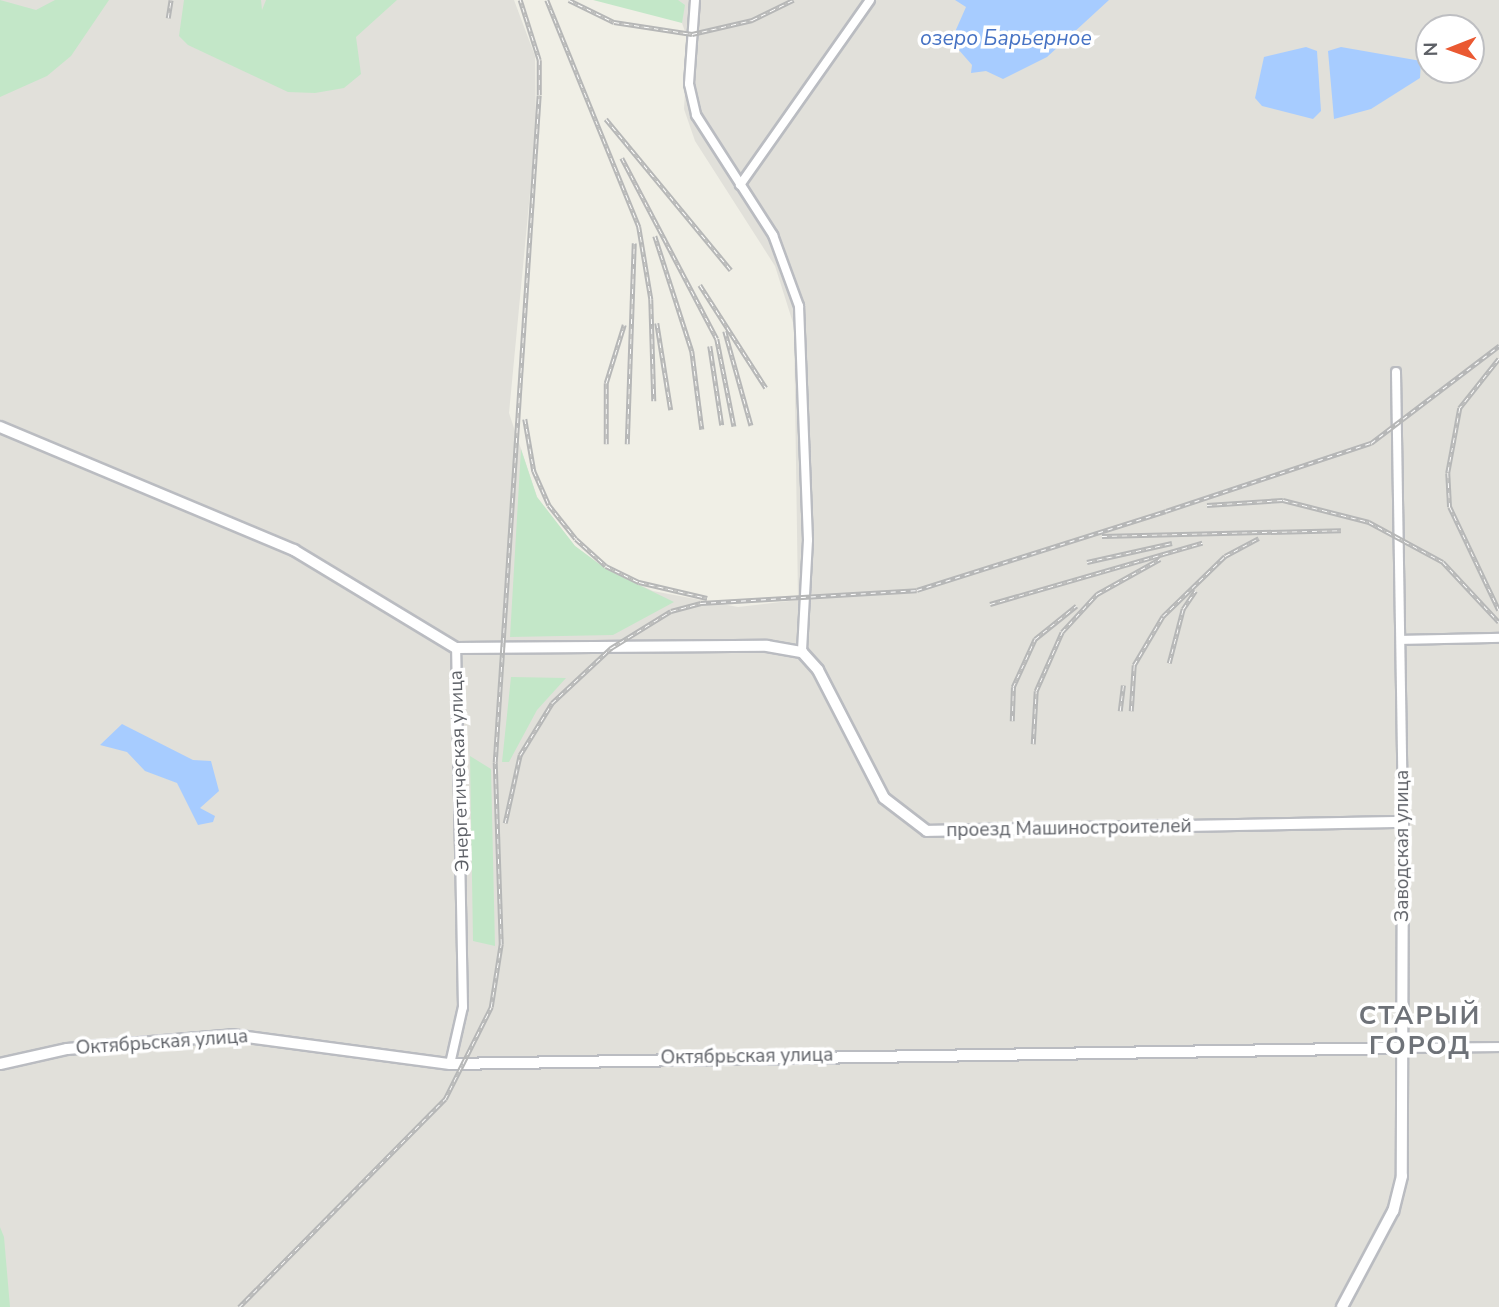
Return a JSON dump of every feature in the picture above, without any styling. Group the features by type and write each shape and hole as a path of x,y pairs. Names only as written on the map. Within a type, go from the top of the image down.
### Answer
{"street":[{"path":"456,648 767,646 802,652 807,634 807,619 799,306 785,257 696,115 689,84 695,0"},
{"path":"740,184 870,0"},
{"name":"Заводская улица","path":"1342,1307 1393,1211 1402,1176 1404,898 1396,372"},
{"name":"Энергетическая улица","path":"0,428 294,550 456,648 464,974 459,1042 450,1064"},
{"path":"1401,640 1499,638"},
{"name":"проезд Машиностроителей","path":"802,652 818,670 884,798 927,831 1403,822"},
{"name":"Октябрьская улица","path":"0,1064 67,1049 232,1035 450,1064 1499,1047"}],"shaded area":[{"path":"0,0 514,0 535,56 536,130 509,413 537,497 575,546 606,569 653,591 738,607 798,600 794,326 775,266 695,141 684,109 688,40 682,23 656,0 1499,0 1499,1307 0,1307"}],"green space":[{"path":"0,0 36,10 55,0 109,0 71,56 47,76 0,97"},
{"path":"184,0 261,0 262,10 266,0 397,0 356,37 361,74 344,88 315,93 288,92 188,45 179,36"},
{"path":"593,0 678,0 685,5 682,23"},
{"path":"521,449 537,497 575,546 606,569 674,602 613,635 510,637"},
{"path":"511,677 566,678 537,710 509,762 502,762"},
{"path":"470,756 491,769 495,946 473,941"},
{"path":"0,1227 4,1237 10,1307 0,1307"}],"water":[{"name":"озеро Барьерное","path":"955,0 1109,0 1047,57 1003,79 986,71 971,73 972,65 951,41 966,7"},
{"path":"1306,47 1317,51 1321,111 1313,119 1262,106 1255,98 1264,57"},
{"path":"1341,47 1415,60 1415,81 1371,109 1334,119 1328,51"},
{"path":"122,724 193,760 211,761 219,791 200,808 215,816 213,822 198,825 177,783 145,771 127,752 100,745"}],"railway":[{"path":"168,18 171,0"},
{"path":"239,1307 445,1099 491,1007 501,944 495,762 539,95 539,60 520,0"},
{"path":"547,0 639,227 651,299 654,401"},
{"path":"569,0 614,22 692,34 752,20 793,0"},
{"path":"606,119 731,270"},
{"path":"622,158 717,339 734,426"},
{"path":"655,236 692,351 702,429"},
{"path":"627,444 634,243"},
{"path":"700,285 766,388"},
{"path":"657,323 671,410"},
{"path":"606,444 606,383 624,325"},
{"path":"725,331 751,425"},
{"path":"710,346 722,425"},
{"path":"505,823 520,755 552,703 611,648 671,611 701,603 917,590 1166,511 1371,443 1499,346"},
{"path":"1499,359 1460,408 1448,473 1450,507 1499,610"},
{"path":"525,419 534,471 549,505 576,539 606,566 639,582 707,598"},
{"path":"1207,505 1283,500 1369,522 1443,562 1499,622"},
{"path":"1102,536 1341,530"},
{"path":"1131,711 1134,665 1163,616 1225,556 1259,538"},
{"path":"1087,562 1172,543"},
{"path":"990,604 1202,543"},
{"path":"1033,744 1036,691 1062,632 1097,594 1160,559"},
{"path":"1169,663 1183,609 1195,591"},
{"path":"1012,721 1013,687 1035,639 1076,606"},
{"path":"1120,711 1123,685"}],"district":[{"name":"СТАРЫЙ ГОРОД","path":"1420,1031"}]}
